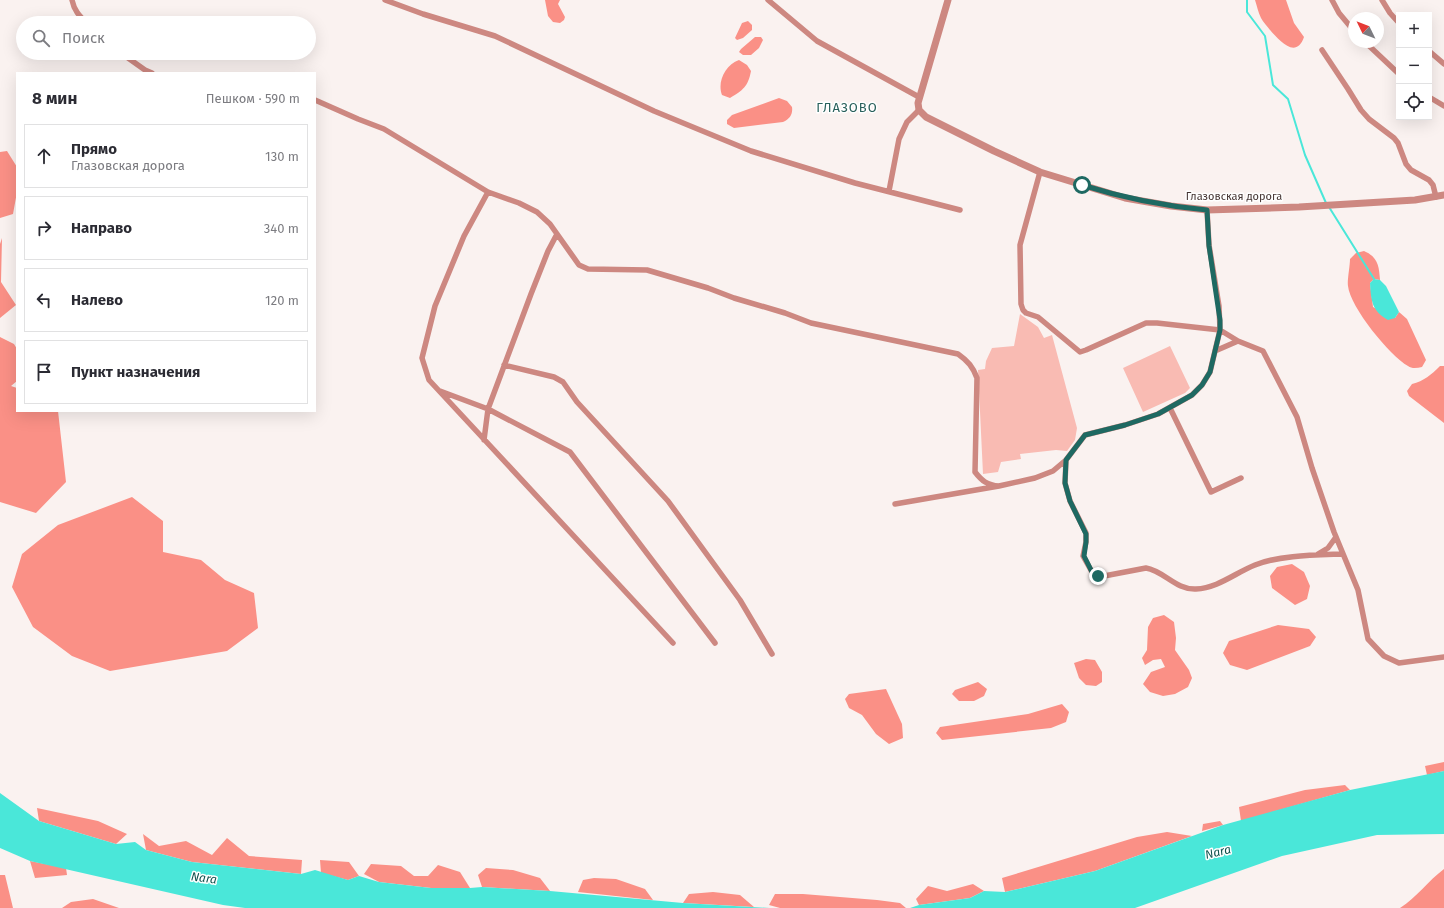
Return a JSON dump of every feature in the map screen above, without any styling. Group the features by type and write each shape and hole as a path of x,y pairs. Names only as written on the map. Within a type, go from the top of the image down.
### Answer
{"street":[{"path":"72,0 74,8 79,16"},
{"path":"385,0 423,14 495,36 654,111 751,151 855,183 960,210"},
{"path":"768,0 817,41 920,97"},
{"path":"889,191 899,140 907,122 919,110 918,103 948,0"},
{"path":"1332,0 1339,13 1348,24"},
{"path":"1382,0 1396,20"},
{"path":"1371,48 1396,71"},
{"path":"1322,50 1361,110 1376,125 1394,138 1398,143 1406,164 1411,170 1429,180 1436,197"},
{"path":"1432,54 1444,64"},
{"path":"131,60 150,72"},
{"path":"1432,99 1444,106"},
{"path":"316,100 394,135 488,192 519,203 537,212 550,224 578,265 588,269 647,270 708,288 811,323 958,354 968,361 977,378 975,472 982,481 989,485 999,486"},
{"name":"Глазовская дорога","path":"919,110 926,117 1040,172 1125,198 1171,206 1207,210 1415,200 1444,195"},
{"path":"1040,172 1020,245 1021,304 1026,314 1038,317 1080,352 1146,323 1220,330 1238,341 1263,351 1297,417 1312,468 1336,537 1358,590 1368,639 1384,656 1400,663 1444,657"},
{"path":"488,192 464,236 435,306 422,358 429,380 673,643"},
{"path":"895,504 999,486 1035,478 1053,471 1066,460 1085,435 1125,425 1158,414 1192,395 1202,385 1210,372 1220,330 1219,306 1209,246 1207,210"},
{"path":"484,440 488,409 539,273 557,234"},
{"path":"1215,351 1238,341"},
{"path":"504,365 554,377 563,382 578,402 668,501 740,600 772,654"},
{"path":"438,390 488,409 570,452 715,643"},
{"path":"1170,408 1211,492 1241,478"},
{"path":"1066,460 1065,483 1073,508 1086,534 1084,556 1092,572 1098,576 1146,568 1152,569 1185,588 1196,589 1216,585 1255,565 1270,560 1343,554"},
{"path":"1318,555 1328,548 1336,537"}],"shaded area":[{"path":"545,0 560,0 558,4 565,17 564,20 560,23 553,22 548,16"},
{"path":"1255,0 1286,0 1294,23 1304,37 1301,44 1292,48 1278,39 1262,20"},
{"path":"748,21 752,25 752,30 743,38 737,40 735,38 742,23"},
{"path":"755,37 761,37 763,40 759,48 751,55 743,55 739,52 741,49"},
{"path":"739,60 747,65 751,71 750,76 744,88 730,98 722,95 721,80 726,70 734,62"},
{"path":"779,98 787,101 792,107 790,116 783,122 734,128 727,124 727,120 732,115"},
{"path":"7,151 16,165 16,198 13,214 0,218 0,152"},
{"path":"2,238 1,282 16,305 0,318 0,244"},
{"path":"1364,251 1369,253 1375,259 1379,270 1380,280 1374,279 1370,283 1373,307 1395,318 1399,312 1407,319 1426,360 1422,367 1411,368 1400,361 1391,352 1363,318 1350,295 1348,281 1350,259 1356,253"},
{"path":"1020,314 1038,327 1044,338 1052,335 1077,428 1075,440 1067,451 1056,450 1020,454 1021,459 1001,462 998,472 983,474 978,370 985,369 986,361 992,348 1014,346"},
{"path":"0,337 14,344 16,347 16,382 11,386 16,388 16,412 58,412 66,482 36,513 0,502"},
{"path":"1170,346 1190,388 1185,393 1143,412 1123,368"},
{"path":"1440,366 1444,366 1444,423 1409,396 1407,391 1412,384 1427,377"},
{"path":"132,497 163,521 163,552 201,560 225,580 254,593 258,628 227,651 110,671 72,656 33,627 12,587 22,554 58,525"},
{"path":"1292,564 1304,572 1310,586 1307,599 1295,605 1272,588 1270,576 1277,567"},
{"path":"1164,615 1174,622 1176,638 1175,650 1189,670 1192,678 1188,687 1175,694 1163,696 1150,692 1143,684 1151,672 1165,667 1161,659 1153,660 1145,665 1142,658 1147,650 1148,627 1153,618"},
{"path":"1278,625 1309,629 1316,637 1310,646 1247,670 1230,665 1223,653 1229,641"},
{"path":"1086,659 1095,660 1102,672 1102,682 1096,686 1086,685 1079,678 1074,663"},
{"path":"978,682 987,689 984,696 974,701 959,701 952,694 955,690"},
{"path":"886,689 902,724 903,738 889,744 876,734 862,715 849,708 845,699 849,694"},
{"path":"1062,704 1069,712 1066,722 1051,728 942,740 936,733 940,727 1028,714"},
{"path":"1444,762 1444,771 1427,775 1425,766"},
{"path":"1345,785 1350,790 1241,821 1239,807 1305,790"},
{"path":"37,808 98,821 127,834 116,844 39,821"},
{"path":"1220,821 1223,825 1202,831 1203,824"},
{"path":"1167,832 1192,836 1095,871 1005,892 1002,878 1137,837"},
{"path":"143,834 159,846 186,841 212,855 227,838 249,856 302,860 301,874 192,862 146,850"},
{"path":"320,860 349,862 359,876 348,880 321,873"},
{"path":"30,861 66,868 67,875 35,878"},
{"path":"371,864 401,866 414,876 428,876 438,865 460,872 470,888 431,888 379,882 364,874"},
{"path":"486,868 513,870 540,878 550,891 482,887 478,875"},
{"path":"1444,869 1444,908 1400,908 1412,899"},
{"path":"0,875 5,875 13,908 0,908"},
{"path":"594,878 616,879 645,889 653,900 578,892 583,880"},
{"path":"973,884 984,891 970,898 919,905 916,899 928,886 947,891"},
{"path":"713,892 740,895 754,907 683,903 689,894"},
{"path":"775,894 803,894 877,900 900,903 906,908 780,908 769,905"},
{"path":"93,899 119,908 62,908 71,902"}],"water":[{"path":"1374,279 1380,280 1386,286 1399,312 1395,318 1388,320 1379,313 1373,305 1370,283"},
{"name":"Nara","path":"1444,771 1444,834 1377,835 1282,856 1135,908 910,908 919,905 970,898 984,891 1005,892 1095,871 1223,825 1350,790"},
{"name":"Nara","path":"0,793 39,821 116,844 135,842 146,850 192,862 301,874 315,870 348,880 359,876 379,882 431,888 482,887 550,891 683,903 770,908 245,908 223,905 30,861 0,848"}],"waterway":[{"path":"1247,0 1247,12 1265,36 1273,85 1288,99 1305,155 1326,203"},
{"path":"1329,207 1374,279"}],"district":[{"name":"ГЛАЗОВО","path":"847,107"}],"route":[{"path":"1082,185 1125,198 1171,206 1207,210 1209,246 1220,320 1220,330 1210,372 1202,385 1192,395 1158,414 1125,425 1085,435 1066,460 1065,483 1070,501 1086,534 1084,556 1092,572 1098,576"}]}
